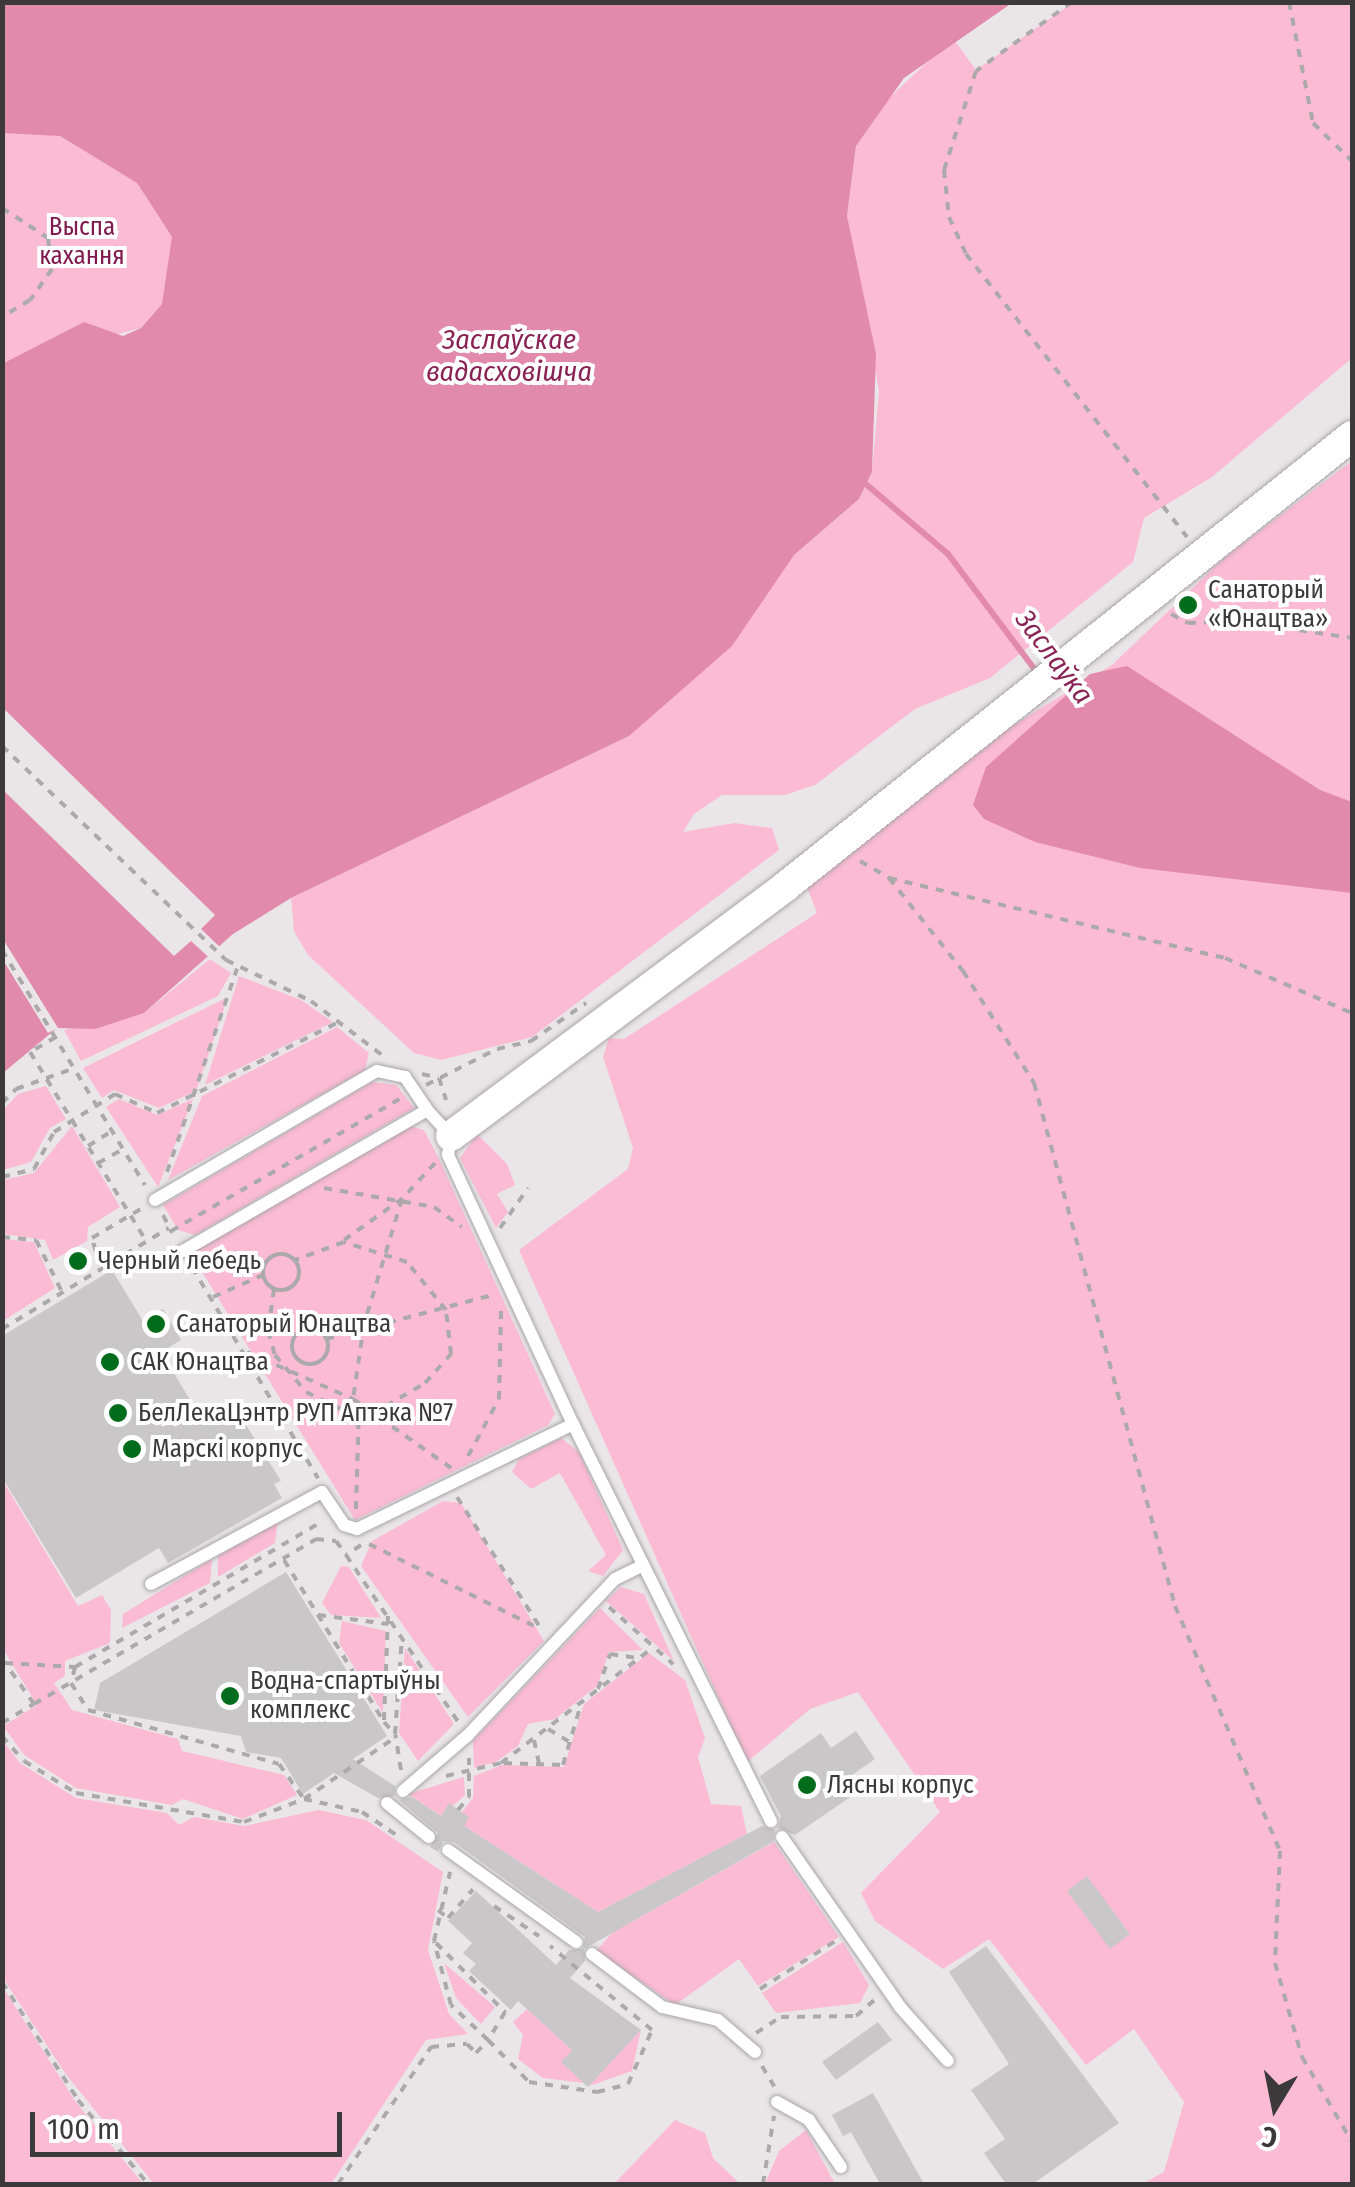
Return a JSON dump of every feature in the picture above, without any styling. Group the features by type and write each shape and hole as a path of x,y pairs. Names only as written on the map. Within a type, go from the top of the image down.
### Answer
{"street":[{"path":"446,1150 1352,436"}],"lane":[{"path":"156,1200 376,1071 404,1078 427,1110 640,1567 771,1821"},
{"path":"183,1251 427,1110"},
{"path":"151,1584 324,1487 344,1525 357,1529 573,1424"},
{"path":"403,1790 569,1624 640,1567"},
{"path":"387,1803 430,1837"},
{"path":"782,1837 884,1980 948,2061"},
{"path":"448,1850 576,1942"},
{"path":"592,1954 662,2007 718,2020 755,2052"},
{"path":"777,2102 809,2120 841,2168"}],"path":[{"path":"1072,2 976,70 944,170 949,217 966,254 1201,555"},
{"path":"1289,2 1312,122 1352,161"},
{"path":"2,208 48,238 52,269 30,300 2,317"},
{"path":"1144,600 1188,623 1236,621 1352,638"},
{"path":"2,746 226,960 340,1022 391,1062"},
{"path":"834,846 889,878 1225,958 1352,1013"},
{"path":"889,878 963,971 1034,1083 1175,1606 1280,1851 1275,1963 1302,2057 1352,2142"},
{"path":"2,950 156,1200 170,1230 324,1487"},
{"path":"100,1266 92,1238 156,1200 198,1094 237,968"},
{"path":"2,1329 100,1266 415,1090 497,1048 531,1042 583,999 604,1025"},
{"path":"2,1177 34,1169 54,1132 115,1094 157,1113 340,1022"},
{"path":"56,1037 30,1052 147,1242"},
{"path":"2,1103 16,1089 50,1082 74,1068"},
{"path":"412,1072 439,1078"},
{"path":"439,1078 446,1100"},
{"path":"88,1146 112,1131"},
{"path":"98,1164 123,1150"},
{"path":"446,1150 447,1175"},
{"path":"212,1298 263,1276 273,1255 296,1260 342,1242 402,1199 446,1150"},
{"path":"306,1186 434,1207 472,1240"},
{"path":"495,1236 528,1188"},
{"path":"353,1398 362,1331 402,1199"},
{"path":"462,1208 470,1225"},
{"path":"2,1237 36,1240 62,1292"},
{"path":"274,1288 268,1331 287,1370 306,1392 359,1409 376,1409 425,1383 451,1354 446,1310 426,1276 386,1251 342,1242"},
{"path":"274,1288 295,1284 296,1260"},
{"path":"263,1276 274,1288"},
{"path":"494,1278 510,1308"},
{"path":"326,1339 318,1362 294,1353 305,1328 326,1339 502,1292"},
{"path":"444,1497 485,1437 498,1399 502,1292"},
{"path":"244,1350 376,1409 455,1483 543,1631 546,1644"},
{"path":"344,1514 355,1520 359,1409"},
{"path":"470,1464 486,1456"},
{"path":"440,1480 455,1483"},
{"path":"4,1662 75,1668 321,1522 464,1732 470,1797 458,1810"},
{"path":"357,1529 366,1542 543,1631"},
{"path":"346,1556 382,1533"},
{"path":"2,1723 316,1539 336,1541"},
{"path":"283,1558 384,1722 396,1735"},
{"path":"318,1615 388,1624"},
{"path":"384,1722 388,1616"},
{"path":"402,1637 396,1735 400,1779 416,1773 469,1772 500,1763 562,1765 582,1701"},
{"path":"500,1763 654,1647"},
{"path":"598,1689 610,1654 639,1658"},
{"path":"4,1662 34,1704"},
{"path":"75,1668 71,1683 88,1710 279,1764 304,1799 362,1812 406,1842"},
{"path":"464,1732 476,1714"},
{"path":"547,1728 570,1742"},
{"path":"2,1736 24,1761 76,1792 244,1822 304,1799 396,1735"},
{"path":"534,1738 538,1764"},
{"path":"436,1862 451,1872 473,1889 652,2030 638,2072 597,2092 529,2082 452,2005 434,1941 438,1910 451,1872"},
{"path":"438,1910 448,1918 473,1889"},
{"path":"760,1990 850,1932"},
{"path":"338,2184 431,2048 467,2044 476,2053 505,2012 434,1941"},
{"path":"755,2052 762,2023 856,2016 884,1980"},
{"path":"2,1982 78,2100 148,2184"}],"green space":[{"path":"1072,3 1352,3 1352,358 1212,477 1144,518 1133,562 990,678 915,709 815,785 785,795 722,795 694,814 683,832 734,823 772,828 779,850 532,1037 441,1060 414,1053 308,955 294,931 291,898 629,736 794,555 859,499 872,472 879,391 847,216 856,147 870,116 939,51 955,41 976,70"},
{"name":"Выспа кахання","path":"3,133 60,136 137,183 172,237 171,272 162,304 141,328 3,364"},
{"path":"1352,461 1352,2184 1142,2184 1164,2172 1184,2102 1134,2029 1086,2065 989,1939 943,1969 875,1921 861,1893 940,1812 858,1692 810,1709 747,1762 519,1250 628,1169 633,1148 603,1057 609,1038 624,1039 817,913 807,887 972,750 1112,665 1224,558"},
{"path":"210,959 231,973 218,996 81,1061 64,1030 144,1013"},
{"path":"239,976 301,1000 333,1022 205,1085"},
{"path":"228,997 196,1091 159,1108 114,1090 102,1098 83,1068"},
{"path":"337,1027 369,1053 365,1070 168,1180 202,1096"},
{"path":"372,1082 396,1085 414,1108 195,1235 178,1230 163,1205"},
{"path":"46,1086 66,1119 50,1128 31,1162 3,1170 3,1110 18,1094"},
{"path":"119,1099 157,1115 193,1099 158,1187 106,1107"},
{"path":"406,1125 424,1130 439,1159 555,1414 548,1425 355,1520 194,1259 196,1248"},
{"path":"72,1126 120,1207 88,1227 87,1241 53,1260 45,1240 3,1234 3,1180 34,1173"},
{"path":"477,1134 507,1164 515,1185 497,1194 508,1212 496,1228 460,1158"},
{"path":"3,1239 34,1242 55,1288 3,1321"},
{"path":"561,1438 579,1452 623,1550 603,1576 588,1571 606,1555 560,1473 531,1489 512,1472 519,1459"},
{"path":"3,1481 78,1606 102,1595 111,1610 110,1643 65,1661 65,1676 54,1683 72,1710 178,1739 182,1751 284,1775 297,1795 243,1819 183,1799 172,1805 76,1788 24,1755 3,1726 37,1705 3,1649"},
{"path":"443,1501 461,1503 544,1641 468,1717 361,1566 372,1541"},
{"path":"278,1518 275,1543 218,1577 218,1556"},
{"path":"212,1559 210,1583 122,1628 123,1614"},
{"path":"341,1566 349,1567 381,1618 331,1615 322,1603"},
{"path":"621,1587 644,1594 674,1661 606,1601"},
{"path":"600,1608 643,1650 609,1652 597,1686 555,1719 528,1724 518,1746 496,1762 474,1768 473,1741"},
{"path":"342,1621 386,1631 383,1713 339,1643"},
{"path":"405,1648 454,1724 418,1761 399,1733"},
{"path":"649,1653 685,1680 705,1738 698,1757 711,1804 741,1806 747,1834 598,1912 464,1826 462,1812 473,1798 474,1776 502,1765 564,1767 584,1704"},
{"path":"3,1741 20,1763 76,1798 167,1813 179,1825 194,1817 244,1826 319,1810 366,1820 443,1872 428,1950 449,2014 468,2034 426,2040 331,2184 154,2184 65,2073 3,1978"},
{"path":"464,1777 465,1795 441,1816 408,1794"},
{"path":"774,1842 839,1937 758,1986 739,1959 675,2005 596,1951 612,1933"},
{"path":"843,1942 869,1985 860,2003 776,2013 762,1993"},
{"path":"444,1963 495,2007 481,2024 456,1998"},
{"path":"2,1986 75,2101 143,2184 3,2184"},
{"path":"527,2009 572,2050 584,2083 543,2078 518,2059 523,2035 513,2022"},
{"path":"641,2030 632,2071 589,2086 614,2058"},
{"path":"675,2120 705,2133 713,2158 740,2184 614,2184"},
{"path":"806,2130 835,2184 765,2184 779,2151"}],"water":[{"name":"Заслаўскае вадасховішча","path":"3,3 1012,3 904,78 856,146 847,216 876,354 872,472 859,499 794,555 732,646 629,736 291,898 233,934 144,1013 95,1029 57,1028 3,1073 2,364 84,322 123,336 141,328 162,304 172,237 137,183 60,136 3,133"},
{"path":"1127,666 1320,790 1352,802 1352,893 1140,868 1035,842 984,819 973,805 986,767 1090,674"}],"pier":[{"path":"3,708 215,915 201,929 224,951 214,962 191,941 174,956 3,790"},
{"path":"3,939 58,1028 48,1033 3,960"}],"building":[{"name":"Марскі корпус","path":"112,1270 143,1321 163,1309 181,1340 161,1352 203,1421 233,1404 281,1481 274,1484 282,1498 168,1563 159,1548 76,1598 2,1477 2,1336"},
{"name":"Водна-спартыўны комплекс","path":"286,1572 387,1736 353,1759 395,1786 395,1796 378,1798 334,1773 303,1794 281,1758 246,1752 241,1736 94,1710 100,1683"},
{"name":"Лясны корпус","path":"856,1731 875,1759 849,1777 859,1791 795,1835 778,1828 781,1816 760,1776 821,1733 831,1748"},
{"path":"412,1797 441,1816 449,1803 469,1817 464,1826 598,1912 762,1826 775,1830 773,1842 584,1949 585,1961 570,1978 641,2030 588,2087 561,2062 572,2050 518,2001 511,2010 469,1971 476,1964 463,1953 472,1943 448,1921 476,1891 556,1965 569,1950 583,1949 585,1937 454,1842 443,1841 438,1852 430,1847 438,1833 399,1800"},
{"path":"1087,1876 1130,1934 1110,1949 1067,1891"},
{"path":"986,1946 1119,2123 1033,2184 1006,2184 984,2153 1005,2139 971,2090 1009,2064 949,1972"},
{"path":"878,2022 892,2040 836,2080 822,2062"},
{"path":"873,2093 924,2184 880,2184 851,2132 843,2136 832,2115"}],"waterway":[{"name":"Заслаўка","path":"867,485 948,554 1039,675"}],"place":[{"name":"Санаторый «Юнацтва»","path":"1188,605"},
{"name":"Черный лебедь","path":"78,1261"},
{"name":"Санаторый Юнацтва","path":"156,1324"},
{"name":"САК Юнацтва","path":"110,1362"},
{"name":"БелЛекаЦэнтр РУП Аптэка №7","path":"118,1413"},
{"name":"Марскі корпус","path":"132,1449"},
{"name":"Водна-спартыўны комплекс","path":"230,1696"},
{"name":"Лясны корпус","path":"807,1785"}]}
